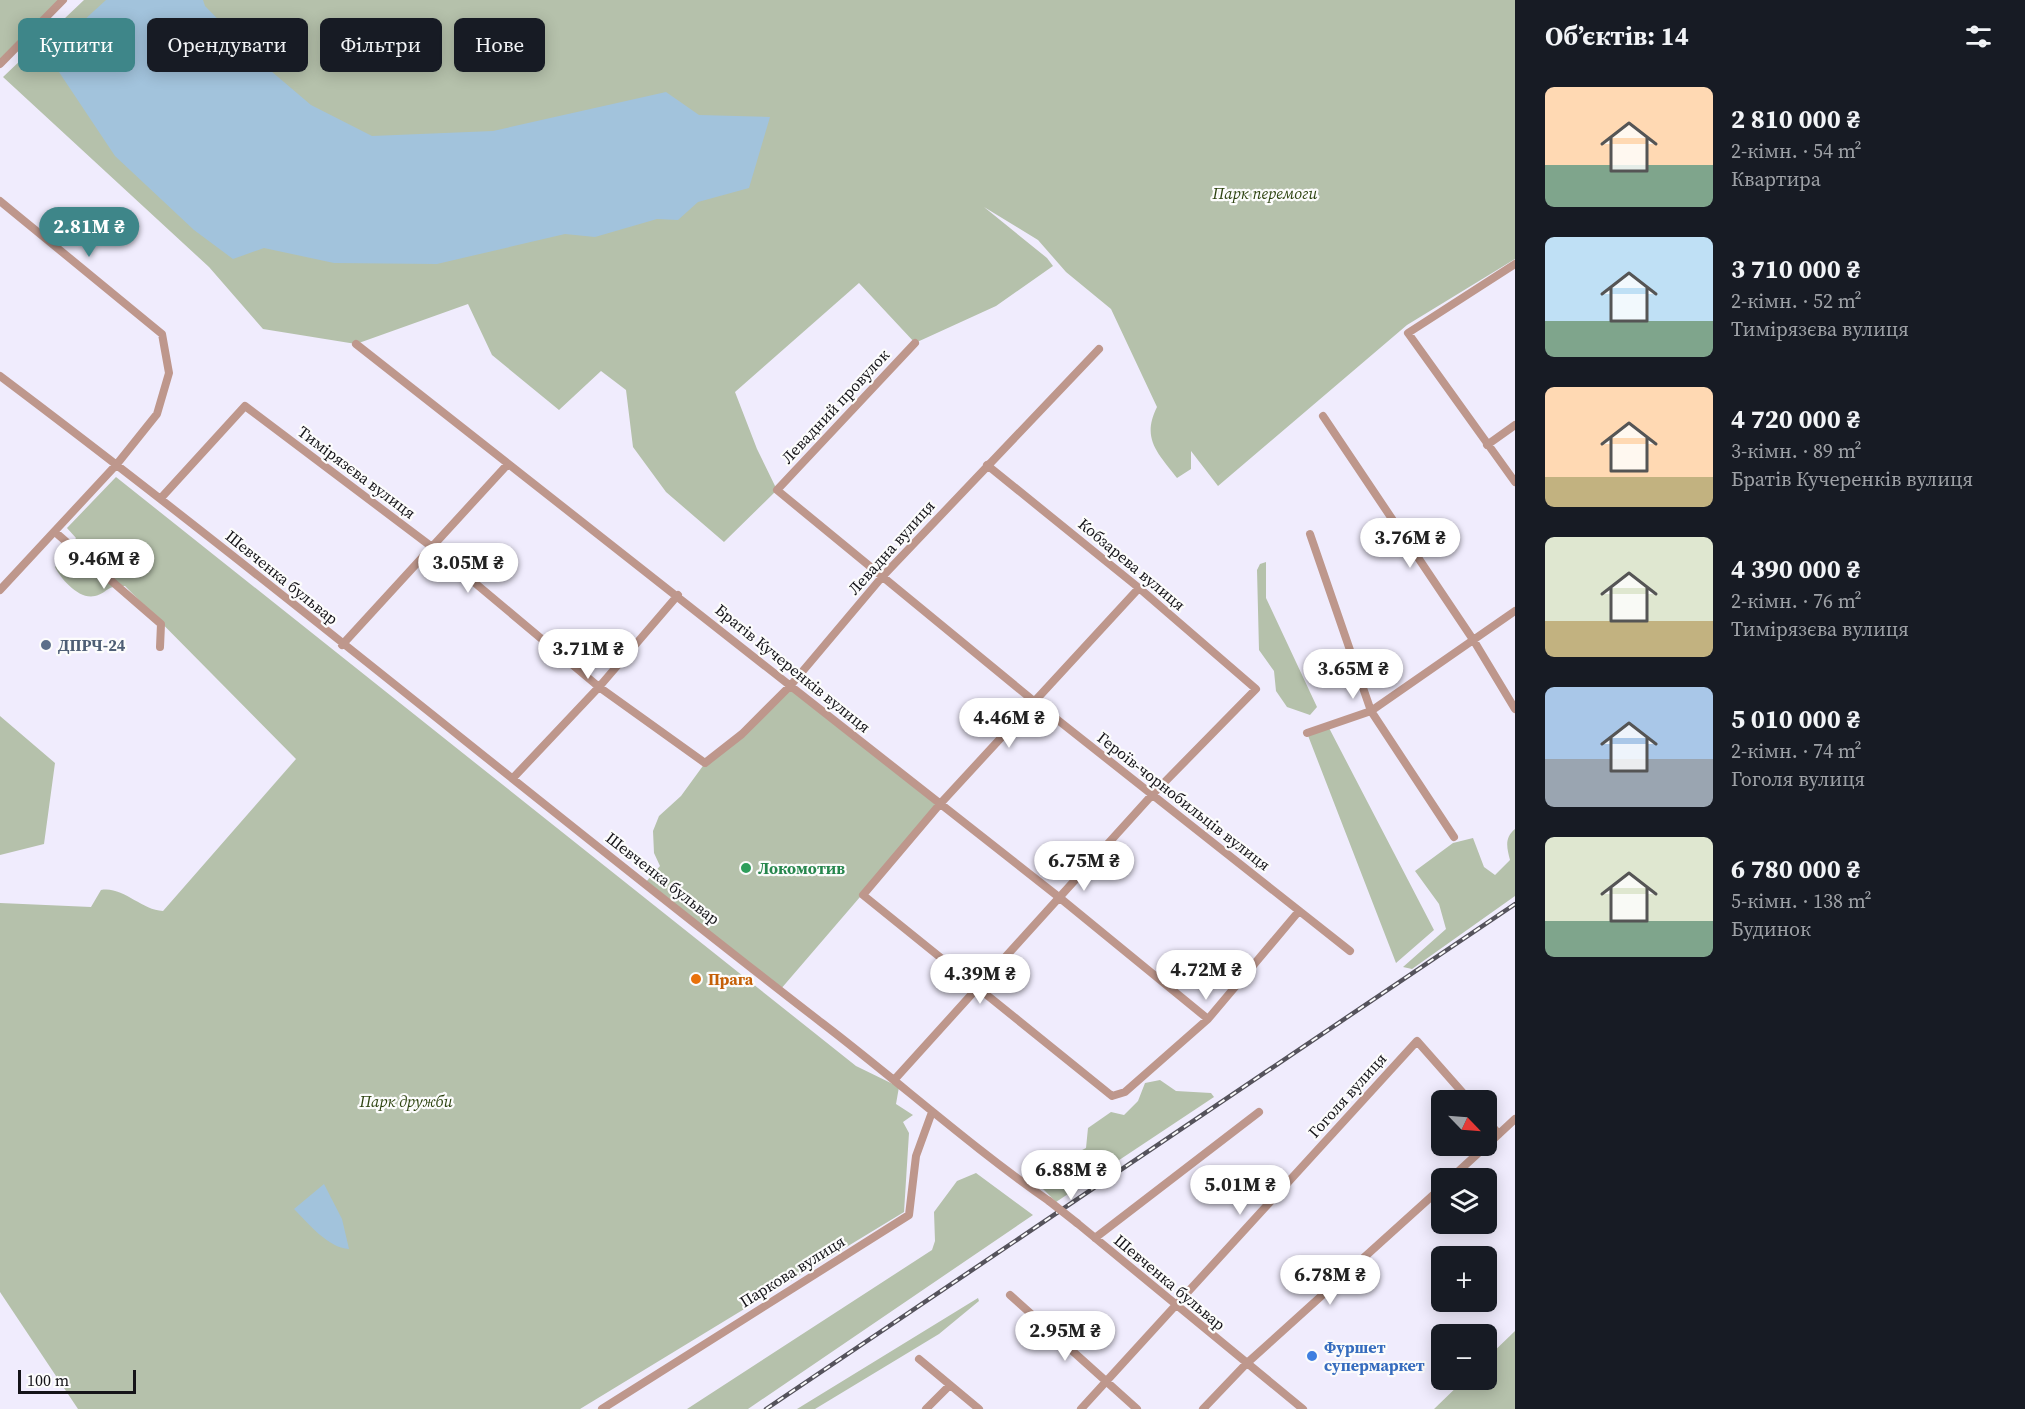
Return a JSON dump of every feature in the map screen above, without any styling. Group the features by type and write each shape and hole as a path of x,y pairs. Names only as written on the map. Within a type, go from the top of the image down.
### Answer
{"street":[{"path":"0,64 63,0"},
{"path":"0,201 162,334 169,373 157,414 117,464 0,590"},
{"path":"1515,264 1408,333 1515,482"},
{"name":"Левадний провулок","path":"777,490 915,343"},
{"name":"Братів Кучеренків вулиця","path":"356,344 507,465 678,595 1060,898 1208,1019"},
{"name":"Левадна вулиця","path":"705,763 742,734 791,686 882,577 1099,349"},
{"name":"Шевченка бульвар","path":"0,376 161,498 342,645 895,1079 1007,1172 1077,1223 1175,1307 1303,1409"},
{"name":"Тимірязєва вулиця","path":"161,498 245,406 432,547 599,687 705,763"},
{"path":"1323,416 1474,641 1515,709"},
{"path":"1488,445 1515,425"},
{"path":"342,645 507,465"},
{"name":"Кобзарева вулиця","path":"987,465 1139,588 1256,689 1152,795"},
{"name":"Героїв-чорнобильців вулиця","path":"777,490 1035,702 1350,951"},
{"path":"55,532 161,624 160,647"},
{"path":"1310,534 1371,711 1454,837"},
{"path":"1139,588 940,804 863,895 1112,1096 1125,1092 1208,1019 1299,911"},
{"path":"513,778 599,687 678,595"},
{"path":"1307,733 1371,711 1474,641 1515,610"},
{"path":"895,1079 1152,795"},
{"name":"Гоголя вулиця","path":"1081,1409 1417,1041 1460,1090"},
{"name":"Паркова вулиця","path":"602,1409 909,1215 916,1156 932,1112"},
{"path":"1095,1238 1258,1112"},
{"path":"1499,1134 1515,1119"},
{"path":"1462,1168 1475,1156"},
{"path":"1203,1409 1246,1364 1431,1197"},
{"path":"1010,1295 1137,1409"},
{"path":"919,1359 979,1409"},
{"path":"926,1409 950,1385"}],"green space":[{"path":"0,0 63,0 45,18 18,18 18,46 0,64"},
{"name":"Парк перемоги","path":"84,0 1515,0 1515,259 1407,325 1218,486 1191,451 1191,469 1177,478 1158,453 1151,437 1152,418 1157,407 1111,309 1066,272 1038,240 984,207 1047,258 1053,266 996,306 915,343 859,283 735,392 757,449 777,490 724,542 666,492 633,447 626,390 601,371 559,410 492,355 468,304 356,344 263,329 209,267 3,77 18,63 18,72 135,72 135,18 65,18"},
{"name":"Парк дружби","path":"116,477 856,1066 899,1087 896,1104 913,1115 903,1122 909,1133 904,1212 580,1409 78,1409 0,1292 0,903 91,907 101,890 109,890 117,891 147,907 163,911 296,759 125,586 110,588 95,596 83,595 71,588 58,572 55,567 76,538 67,528"},
{"path":"1266,562 1266,598 1317,707 1310,715 1287,707 1276,691 1274,671 1259,650 1257,570 1260,564"},
{"path":"791,685 940,804 780,990 645,883 660,866 654,853 653,831 659,816 681,796 705,763"},
{"path":"0,716 55,763 44,844 0,855"},
{"path":"1328,726 1434,930 1396,963 1307,733"},
{"path":"1515,829 1515,896 1412,969 1403,967 1446,929 1439,904 1415,871 1453,843 1473,838 1484,867 1495,875 1510,860 1508,840"},
{"path":"1160,1080 1176,1091 1211,1093 1214,1097 1056,1202 1036,1182 1049,1167 1086,1148 1088,1128 1111,1112 1124,1115 1138,1101 1145,1083"},
{"path":"976,1173 1033,1215 748,1409 687,1409 932,1250 935,1241 934,1212 957,1181"},
{"path":"978,1298 979,1301 939,1334 815,1409 797,1409"},
{"path":"1515,1331 1515,1409 1434,1409 1454,1390 1497,1390 1497,1348"}],"water":[{"path":"106,0 203,0 205,6 217,18 147,18 147,72 272,72 311,105 372,136 493,131 666,92 699,115 770,117 749,188 698,202 678,220 657,219 595,237 565,234 437,264 334,263 264,248 233,259 194,230 115,156 59,72 135,72 135,18 86,18"},
{"path":"324,1184 342,1219 349,1249 341,1248 326,1240 294,1209"}],"railway":[{"path":"766,1409 1515,904"}],"place":[{"name":"ДПРЧ-24","path":"46,645"},
{"name":"Локомотив","path":"746,868"},
{"name":"Прага","path":"696,979"},
{"name":"Фуршет супермаркет","path":"1312,1356"}]}
